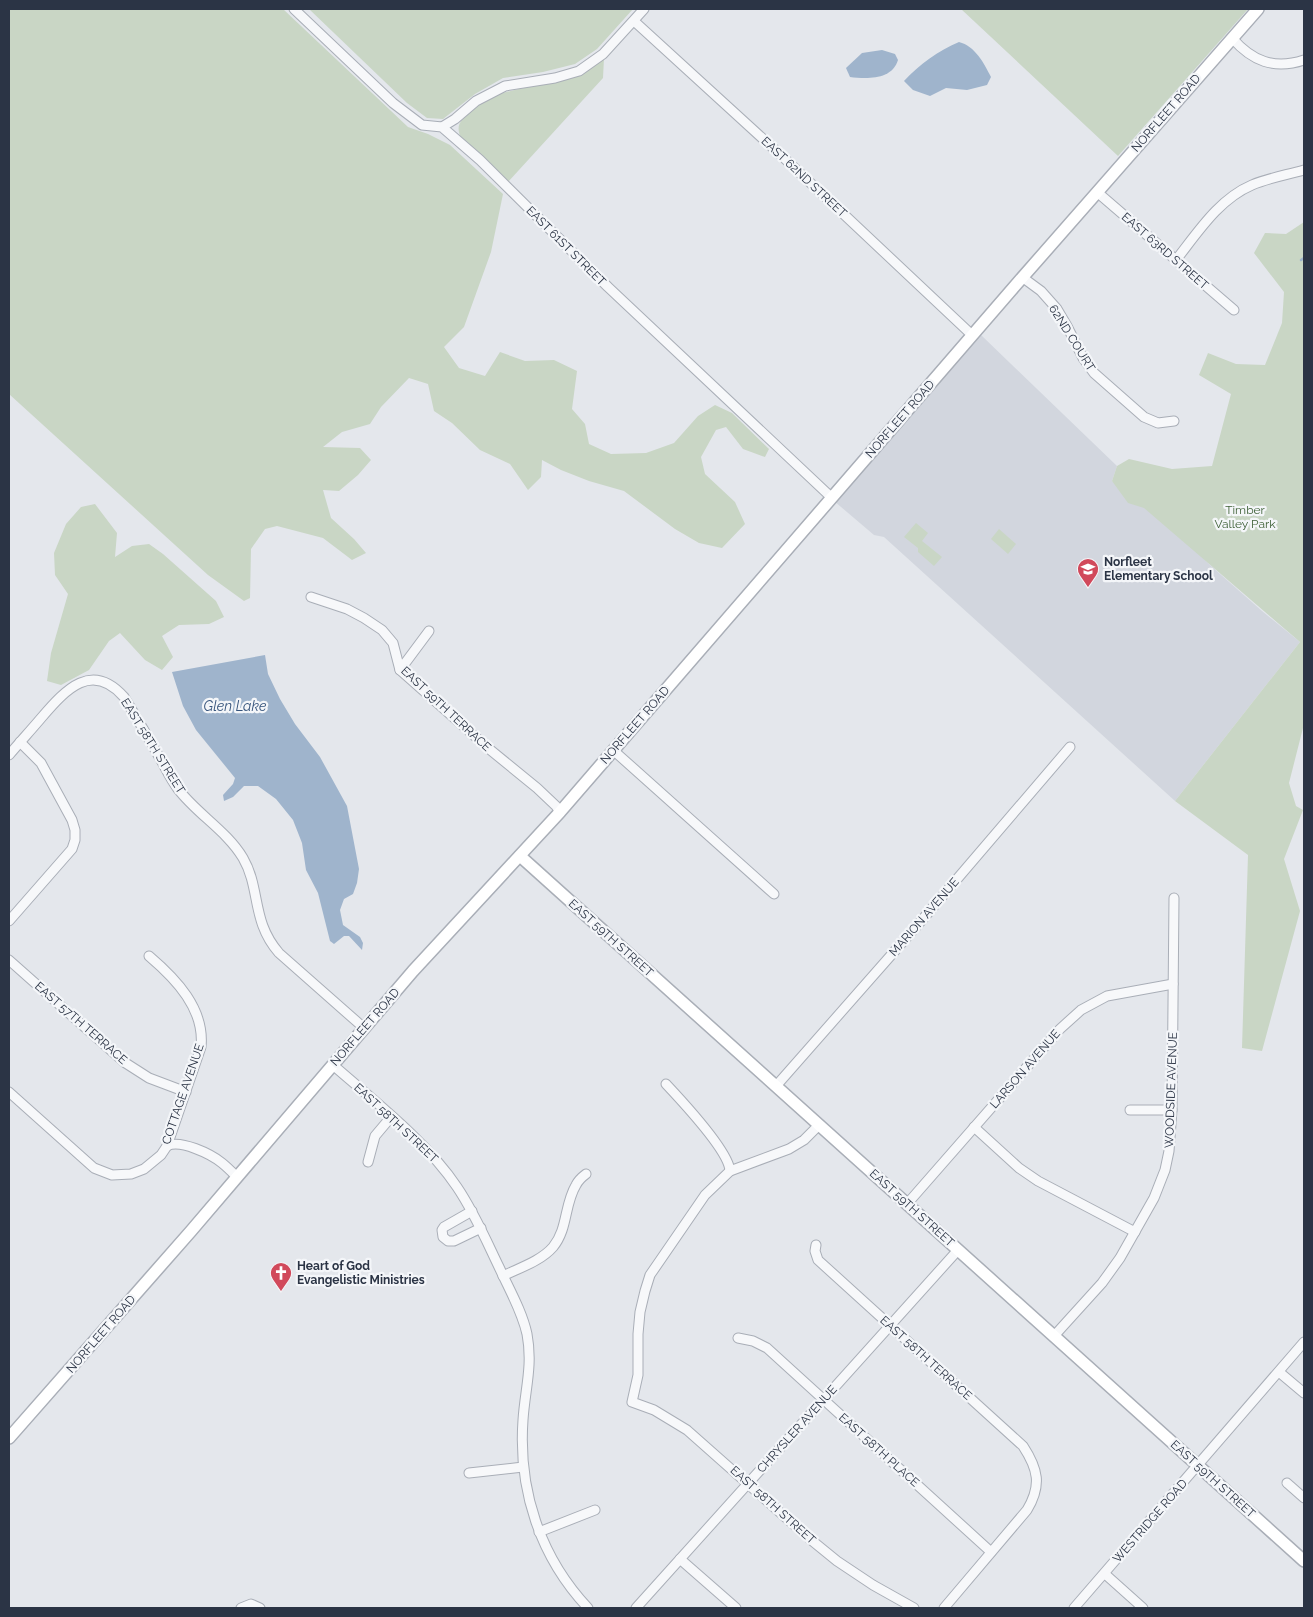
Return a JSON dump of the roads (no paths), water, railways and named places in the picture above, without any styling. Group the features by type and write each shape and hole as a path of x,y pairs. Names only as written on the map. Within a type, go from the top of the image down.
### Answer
{"street":[{"name":"EAST 61ST STREET","path":"294,9 393,103 422,125 442,127 480,160 608,287 831,497"},
{"path":"442,127 455,119 476,101 505,86 555,78 579,71 603,54 644,9"},
{"name":"NORFLEET ROAD","path":"9,1438 191,1231 414,971 560,812 1022,277 1258,9"},
{"name":"EAST 62ND STREET","path":"634,21 784,158 972,335"},
{"path":"1232,38 1242,50 1256,59 1271,64 1287,64 1304,60"},
{"path":"1176,260 1215,211 1236,194 1253,184 1304,170"},
{"name":"EAST 63RD STREET","path":"1097,192 1234,310"},
{"name":"62ND COURT","path":"1022,277 1057,309 1083,358 1094,373 1144,417 1158,422 1174,421"},
{"name":"EAST 59TH TERRACE","path":"311,597 347,609 382,630 393,642 400,670 488,748 537,788 560,812"},
{"path":"400,670 429,631"},
{"name":"EAST 58TH STREET","path":"20,742 67,690 75,684 87,680 95,680 108,683 116,688 124,697 176,787 231,842 242,858 248,869 261,925 270,943 364,1028"},
{"path":"9,755 20,742 41,763 72,820 75,830 75,840 68,855 9,921"},
{"name":"MARION AVENUE","path":"776,1086 919,924 1070,747"},
{"path":"613,750 774,894"},
{"name":"EAST 59TH STREET","path":"520,856 1304,1561"},
{"name":"WOODSIDE AVENUE","path":"1054,1336 1102,1283 1120,1258 1154,1198 1165,1170 1169,1151 1172,1110 1174,898"},
{"name":"COTTAGE AVENUE","path":"9,1092 94,1168 112,1175 131,1174 144,1169 161,1155 167,1146 186,1092 201,1048 202,1037 200,1023 194,1009 181,988 149,956"},
{"name":"EAST 57TH TERRACE","path":"9,960 124,1062 149,1078 186,1092"},
{"name":"LARSON AVENUE","path":"907,1204 1060,1029 1081,1010 1107,996 1173,984"},
{"name":"EAST 58TH STREET","path":"333,1065 391,1117 438,1163 472,1210 481,1228 522,1318 529,1346 529,1375 522,1434 523,1467 527,1492 539,1532 549,1555 562,1577 588,1608"},
{"path":"666,1084 702,1124 723,1155 730,1167 730,1171 789,1149 804,1140 820,1125"},
{"path":"1130,1110 1172,1110"},
{"path":"368,1162 375,1136 391,1117"},
{"path":"974,1127 1019,1168 1038,1182 1135,1232"},
{"path":"167,1146 172,1143 201,1151 222,1163 237,1177"},
{"name":"EAST 58TH STREET","path":"730,1171 705,1195 650,1275 640,1312 638,1376 632,1402 654,1410 688,1430 747,1484 837,1561 914,1608"},
{"path":"503,1276 536,1260 553,1247 564,1226 576,1184 586,1174"},
{"path":"472,1210 444,1227 442,1230 443,1237 448,1241 454,1241 481,1228"},
{"name":"EAST 58TH TERRACE","path":"816,1245 815,1251 818,1260 1023,1446 1033,1461 1036,1473 1036,1486 1032,1501 1027,1510 991,1552"},
{"name":"CHRYSLER AVENUE","path":"636,1608 958,1250"},
{"name":"EAST 58TH PLACE","path":"738,1338 753,1341 767,1348 991,1552"},
{"name":"WESTRIDGE ROAD","path":"1074,1608 1304,1342"},
{"path":"1279,1372 1304,1393"},
{"path":"469,1473 523,1467"},
{"path":"1287,1483 1304,1498"},
{"path":"539,1532 595,1510"},
{"path":"944,1608 991,1552"},
{"path":"680,1559 736,1608"},
{"path":"1104,1574 1143,1608"},
{"path":"241,1608 251,1604 260,1608"}],"water":[{"path":"959,42 970,47 982,61 991,77 987,85 967,90 946,88 930,96 913,90 904,81 916,69 944,49"},
{"path":"882,50 895,54 898,60 895,67 885,75 878,77 850,77 846,68 862,53"},
{"name":"Glen Lake","path":"265,655 268,674 280,699 295,724 320,757 347,806 359,869 353,894 344,899 340,910 343,925 360,937 363,943 362,950 349,936 344,936 334,944 330,941 318,893 306,870 302,843 293,820 276,799 258,786 244,786 233,797 224,801 223,795 233,784 235,778 196,730 183,706 172,672"}],"place":[{"name":"Norfleet Elementary School","path":"1088,588"},
{"name":"Heart of God Evangelistic Ministries","path":"281,1292"}],"park label":[{"name":"Timber Valley Park","path":"1245,517"}]}
